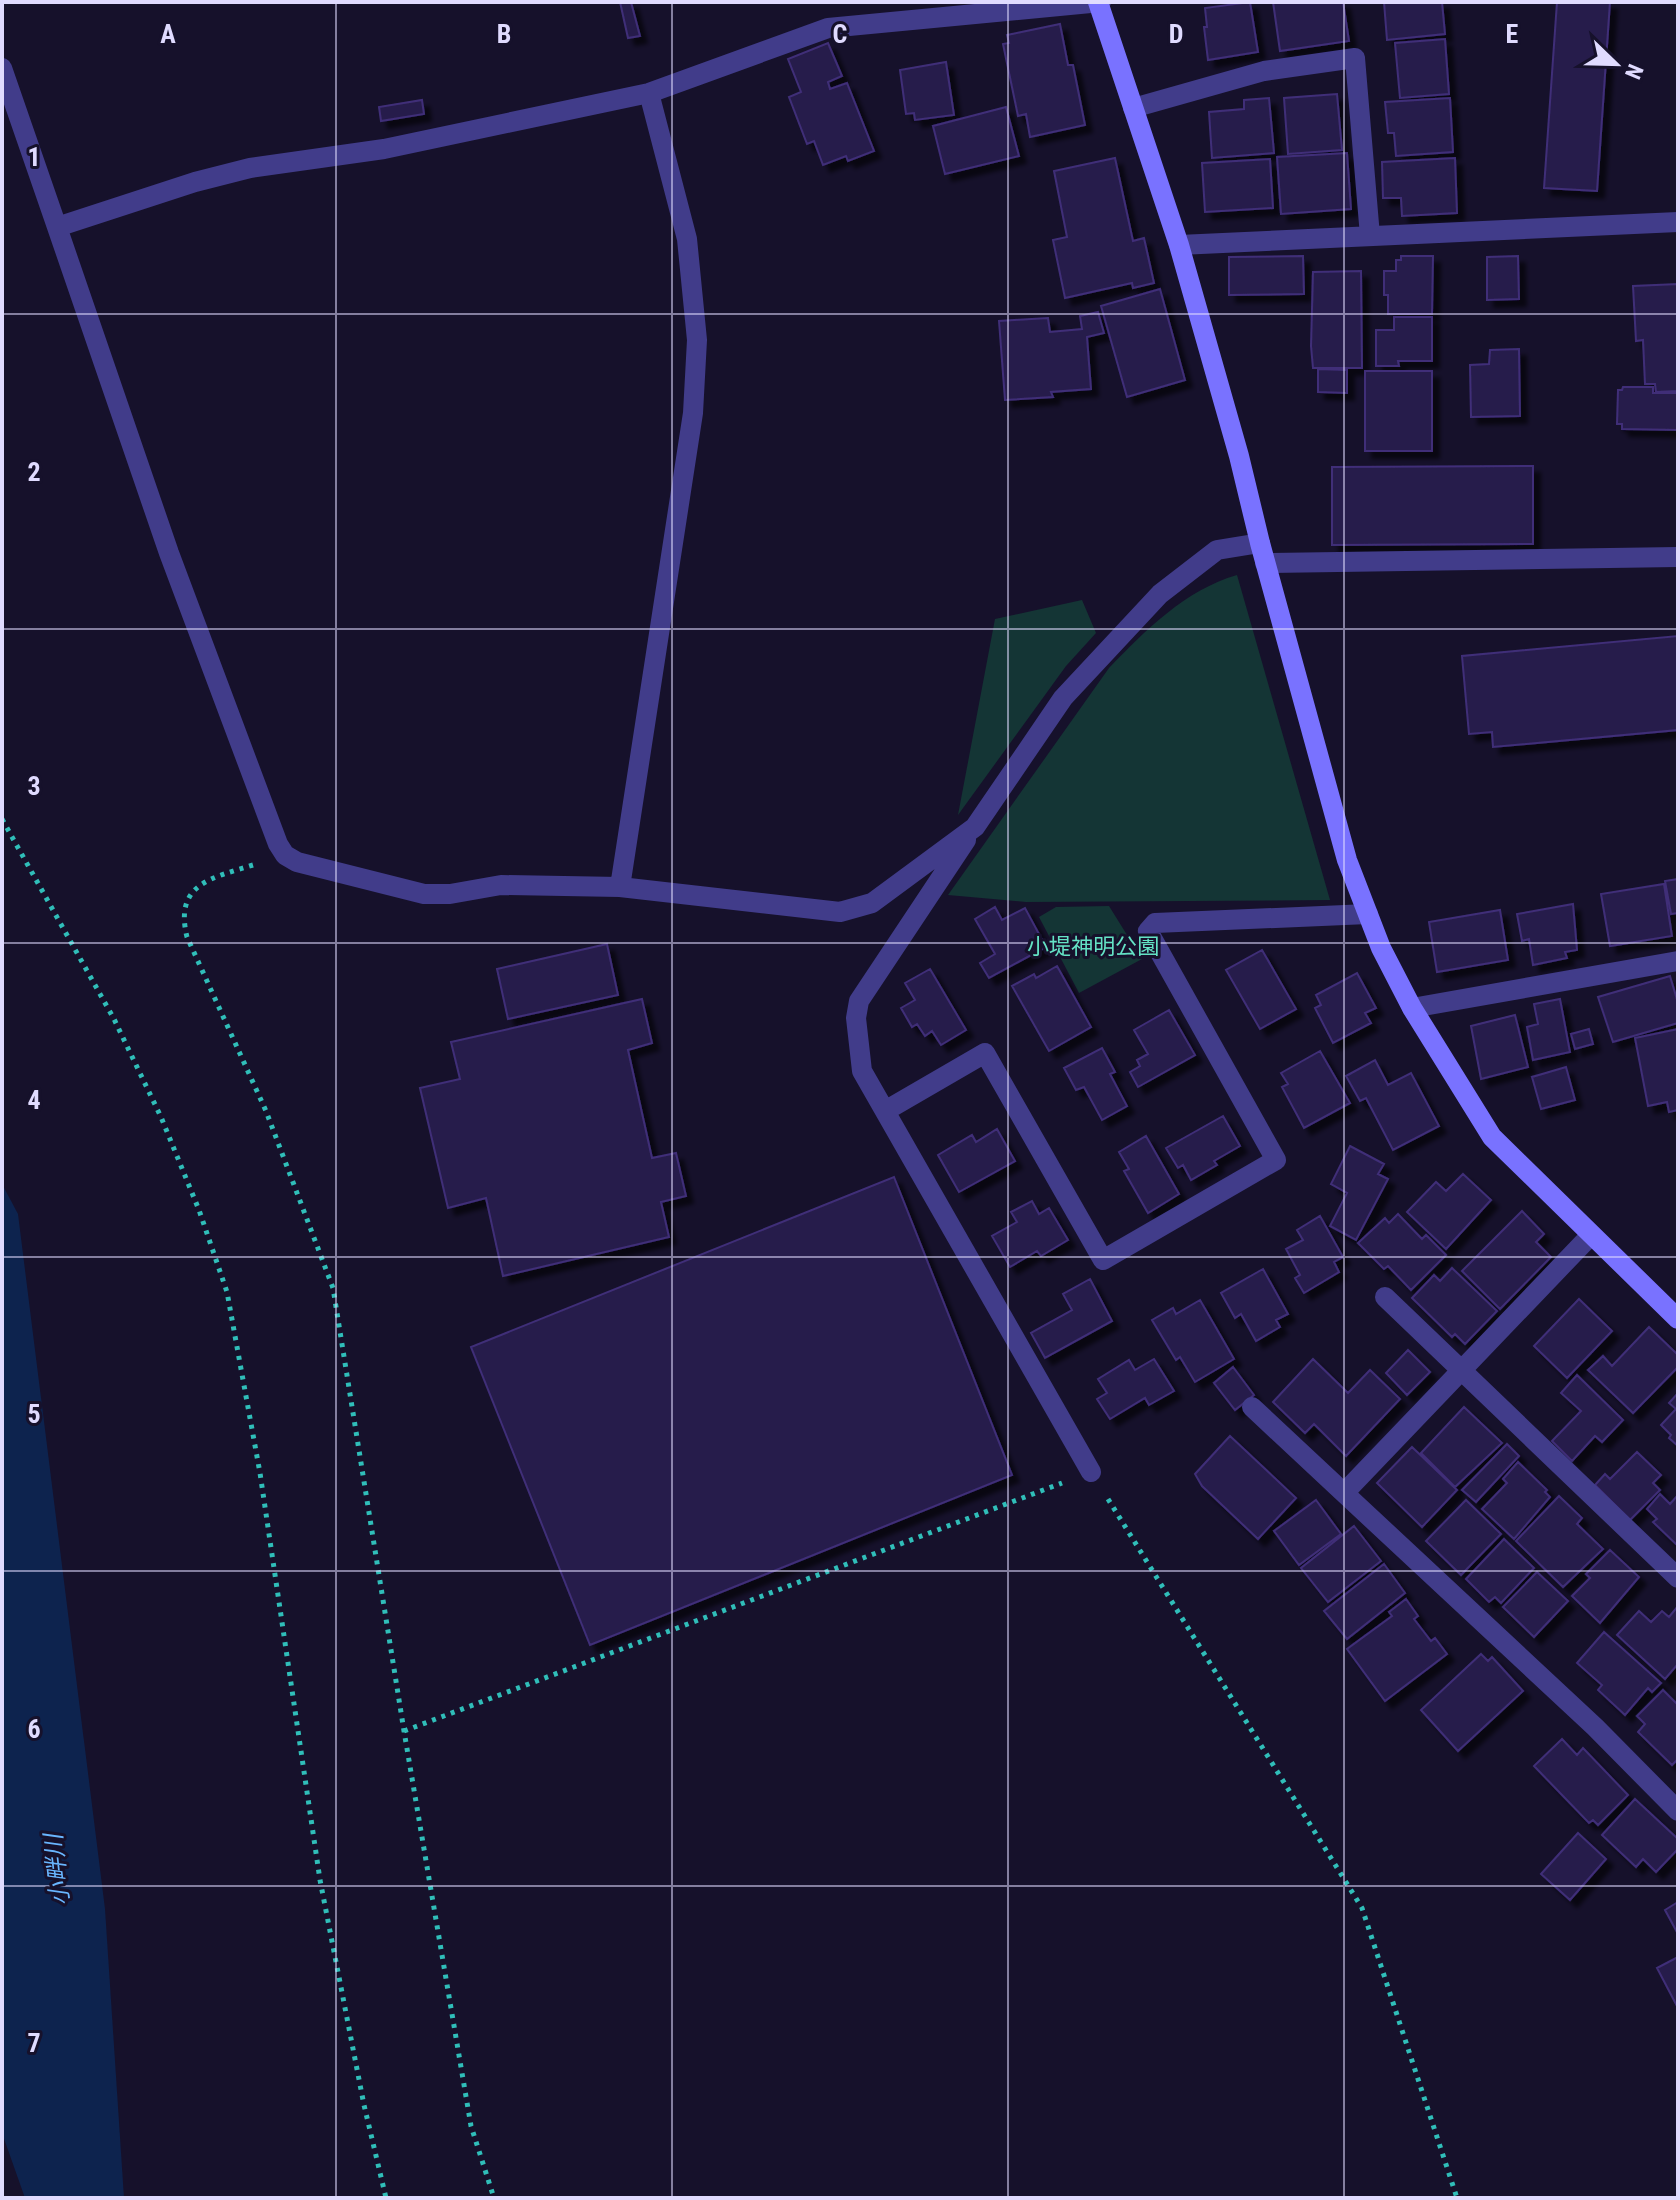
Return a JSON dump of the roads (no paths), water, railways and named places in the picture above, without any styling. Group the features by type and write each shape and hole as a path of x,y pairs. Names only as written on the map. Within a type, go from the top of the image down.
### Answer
{"street":[{"path":"57,227 195,182 250,168 384,149 649,93 828,28 1099,2 1179,245 1347,860 1381,948 1412,1008 1492,1137 1678,1319"},
{"path":"1133,108 1264,71 1355,58 1370,236"},
{"path":"2,68 169,553 285,855 297,862 424,894 450,894 501,885 620,887 840,912 872,903 975,827"},
{"path":"620,887 693,413 697,340 687,239 649,93"},
{"path":"1179,245 1678,222"},
{"path":"1091,1472 862,1071 856,1018 859,1001 1063,698 1160,594 1217,550 1678,557"},
{"path":"885,1111 985,1053 1103,1260 1276,1160 1148,931 1155,923 1368,914"},
{"path":"1412,1008 1678,961"},
{"path":"1344,1493 1591,1235"},
{"path":"1385,1297 1678,1578"},
{"path":"1252,1407 1595,1727 1678,1811"}],"water":[{"name":"小畔川","path":"2,1184 18,1214 105,1909 124,2198 25,2198 2,2133"}],"park label":[{"name":"小堤神明公園","path":"1093,946"}]}
